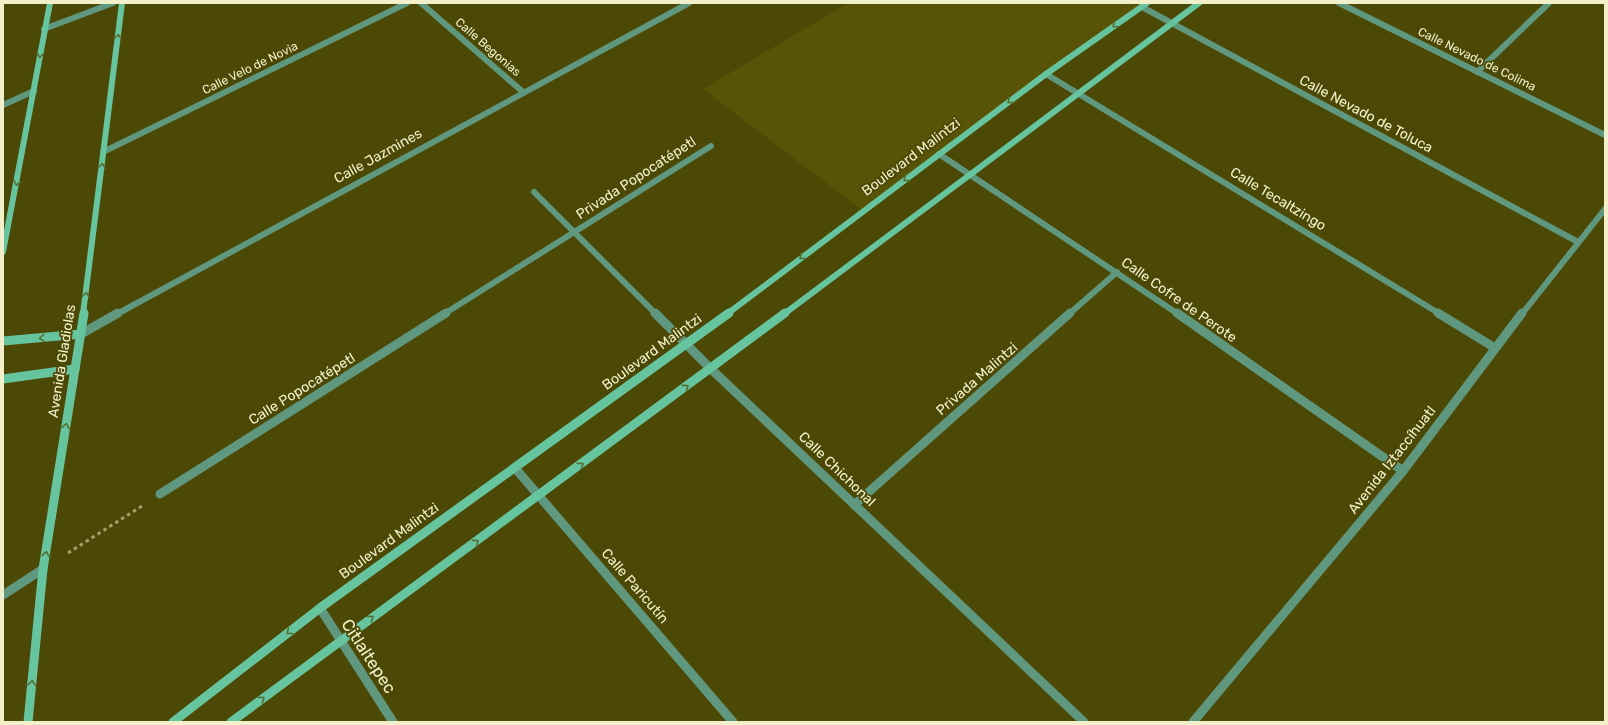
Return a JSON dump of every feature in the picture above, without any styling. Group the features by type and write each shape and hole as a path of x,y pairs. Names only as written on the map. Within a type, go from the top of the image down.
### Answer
{"street":[{"path":"3,252 50,3"},
{"path":"44,29 113,3"},
{"name":"Avenida Gladiolas","path":"28,722 43,570 81,334 122,3"},
{"name":"Calle Velo de Novia","path":"103,152 407,3"},
{"name":"Calle Begonias","path":"421,3 522,92"},
{"name":"Calle Jazmines","path":"81,334 522,92 689,3"},
{"path":"231,722 540,496 972,175 1078,92 1171,22 1199,3"},
{"name":"Calle Nevado de Colima","path":"1339,3 1605,135"},
{"path":"1477,72 1549,3"},
{"name":"Calle Nevado de Toluca","path":"1144,5 1171,22 1578,242"},
{"name":"Boulevard Malintzi","path":"173,722 320,608 687,345 1046,74 1144,5"},
{"name":"Calle Tecaltzingo","path":"1046,74 1078,92 1495,348"},
{"path":"3,104 34,91"},
{"name":"Privada Popocatépetl","path":"575,232 710,146"},
{"name":"Calle Cofre de Perote","path":"939,154 1117,272 1403,471"},
{"name":"Calle Chichonal","path":"534,192 687,345 1084,722"},
{"name":"Avenida Iztaccíhuatl","path":"1193,722 1403,471 1495,348 1605,209"},
{"name":"Calle Popocatépetl","path":"160,494 575,232"},
{"name":"Privada Malintzi","path":"854,505 1117,272"},
{"path":"3,341 81,334"},
{"path":"3,379 75,369"},
{"name":"Calle Paricutín","path":"515,468 733,722"},
{"path":"3,595 43,570"},
{"name":"Citlaltepec","path":"320,608 340,642 393,722"}],"path":[{"path":"43,570 160,494"}],"shaded area":[{"path":"848,3 1149,3 864,212 703,89"}]}
